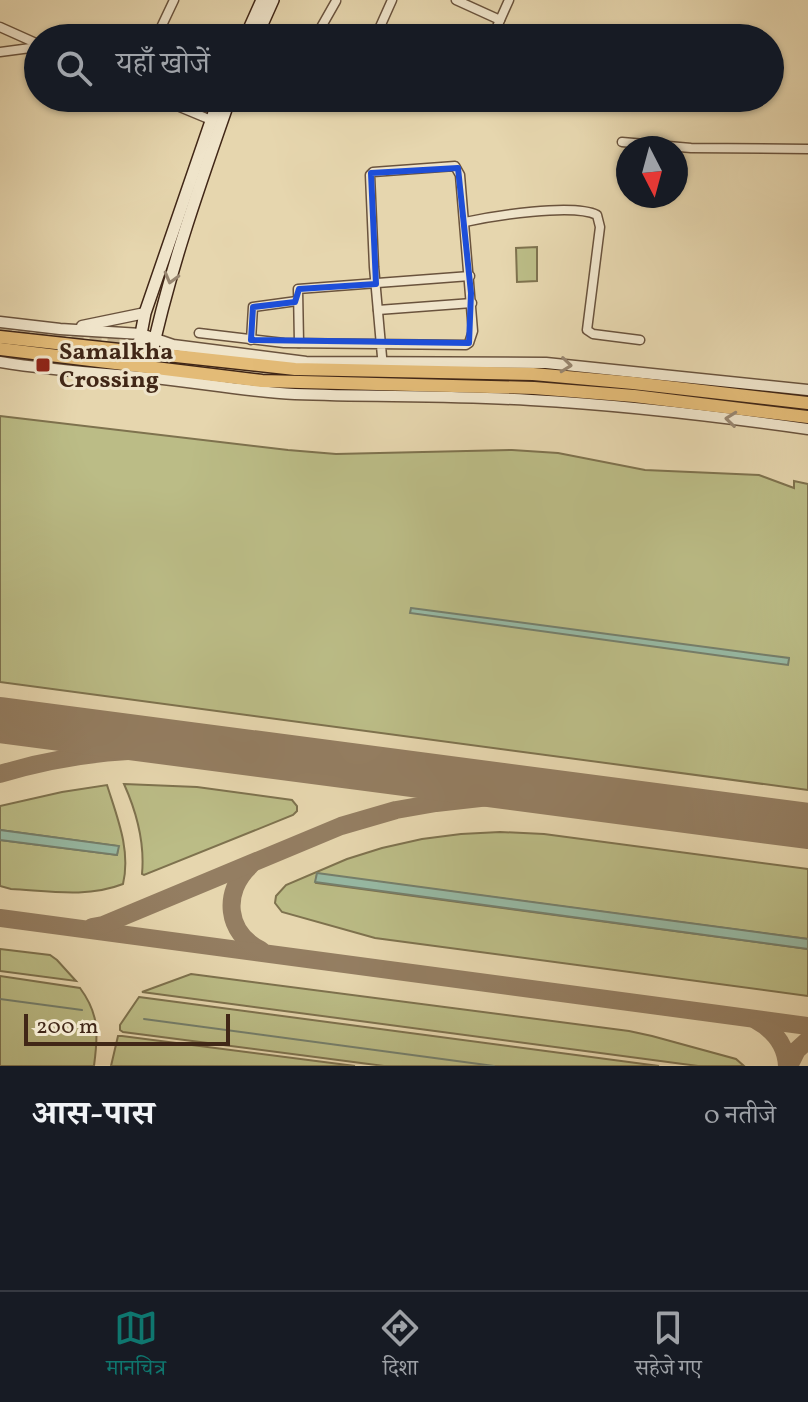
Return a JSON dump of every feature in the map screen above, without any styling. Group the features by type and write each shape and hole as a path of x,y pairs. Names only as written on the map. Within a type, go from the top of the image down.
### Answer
{"highway":[{"path":"0,337 295,369 383,367 533,374 808,403"},
{"path":"0,349 262,381 534,388 808,417"}],"main road":[{"path":"251,24 262,0"},
{"path":"262,24 273,0"},
{"path":"135,365 145,313 214,112"},
{"path":"149,367 178,251 225,112"}],"street":[{"path":"163,24 174,0"},
{"path":"381,24 392,0"},
{"path":"456,0 500,20"},
{"path":"498,24 509,0"},
{"path":"323,24 336,1"},
{"path":"0,27 24,39"},
{"path":"0,52 24,48"},
{"path":"192,112 211,120"},
{"path":"688,148 808,149"},
{"path":"199,333 299,343 382,344 466,345 473,334 472,303 460,175 455,166 371,173 370,180 382,344 383,385"},
{"path":"465,222 539,211 585,211 597,215 600,227 587,330 593,334 640,340"},
{"path":"299,343 299,289 470,276"},
{"path":"251,340 254,307 297,301"},
{"path":"378,310 472,303"},
{"path":"60,329 145,313"},
{"path":"0,322 141,334 173,345 306,362 383,367 546,363 808,390"},
{"path":"0,362 56,371 259,392 468,396 593,404 808,429"}],"highlighted area":[{"path":"458,168 471,293 469,343 251,340 253,307 295,302 299,289 376,284 371,173"}],"shaded area":[{"path":"537,247 537,281 517,282 516,248"},
{"path":"0,416 336,454 512,450 558,453 645,470 759,475 794,488 794,481 808,484 808,790 0,682"},
{"path":"411,608 789,659 788,665 410,613"},
{"path":"124,784 197,787 292,800 297,811 144,875 139,828"},
{"path":"107,785 124,846 123,884 96,891 68,892 0,886 0,840 117,855 118,846 0,830 0,806"},
{"path":"0,830 119,846 117,855 0,840"},
{"path":"500,832 544,834 808,869 808,939 317,874 316,883 808,949 808,996 375,938 282,912 275,903 276,896 286,885 347,859 422,839"},
{"path":"317,873 808,939 808,949 315,882"},
{"path":"0,949 50,955 76,981 0,971"},
{"path":"191,974 629,1031 736,1059 744,1066 698,1066 142,992"},
{"path":"0,976 80,988 91,1007 96,1026 94,1066 0,1066"},
{"path":"139,997 659,1066 384,1066 123,1032 120,1025"},
{"path":"118,1036 122,1036 355,1066 111,1066"}],"waterway":[{"path":"0,999 82,1010"},
{"path":"144,1019 494,1066"}],"taxiway":[{"path":"0,774 65,758 128,751 191,750 258,755"},
{"path":"92,927 341,826 396,810 498,796 597,800"},
{"path":"250,866 235,888 232,911 241,933 249,943 261,950"},
{"path":"0,918 808,1026"},
{"path":"757,1021 778,1039 787,1066"},
{"path":"789,1066 797,1050 808,1040"}],"runway":[{"path":"0,720 808,826"}],"tunnel":[{"path":"0,329 184,351"},
{"path":"0,356 143,373"},
{"path":"265,386 386,391"}],"place":[{"name":"Samalkha Crossing","path":"43,365"}]}
